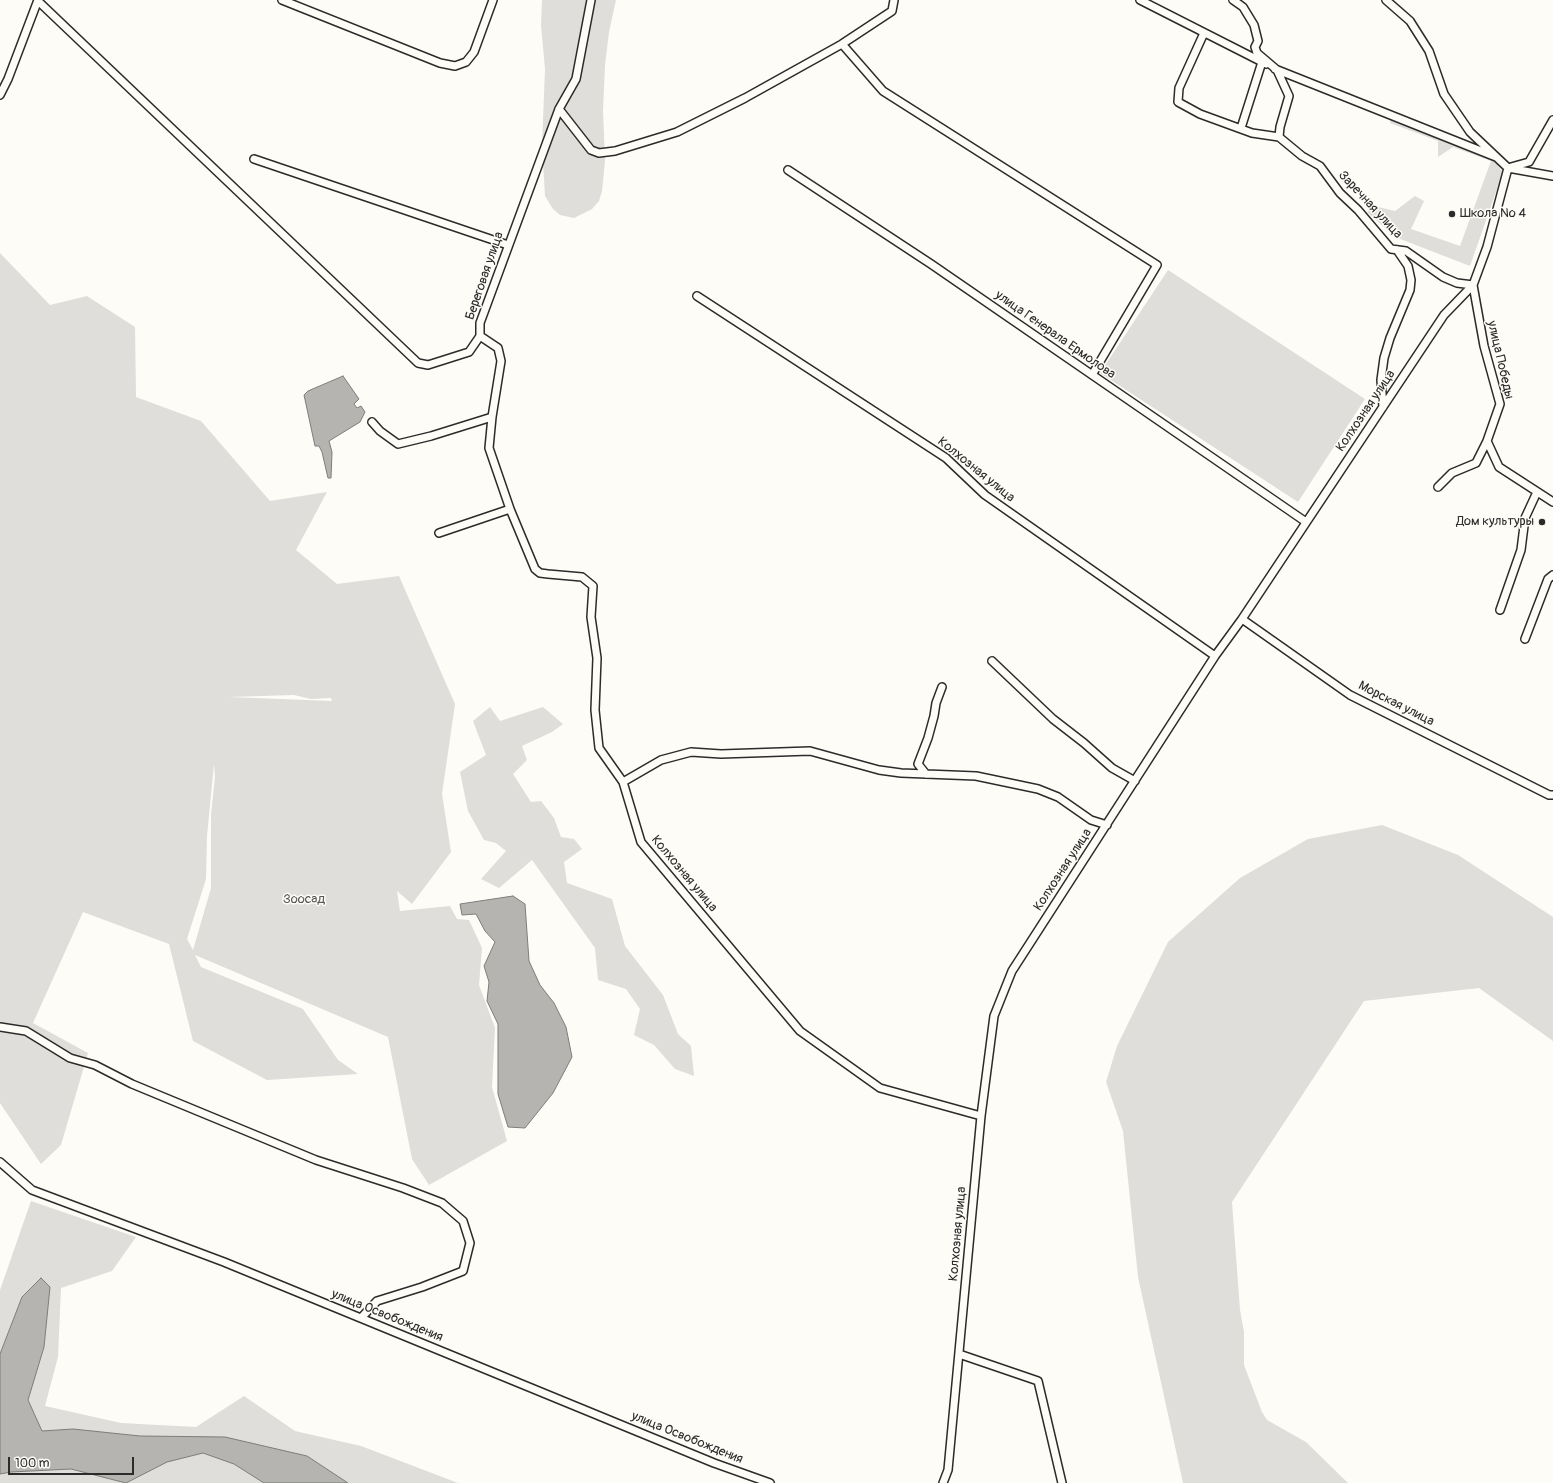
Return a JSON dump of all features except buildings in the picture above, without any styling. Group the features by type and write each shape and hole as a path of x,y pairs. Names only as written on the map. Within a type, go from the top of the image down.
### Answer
{"street":[{"path":"0,95 8,79 38,0 418,363 428,365 469,352 480,336"},
{"path":"282,0 440,63 455,66 466,62 474,52 493,0"},
{"name":"Береговая улица","path":"510,509 489,448 500,361 498,348 480,336 480,324 559,109 576,79 591,0"},
{"path":"559,109 591,150 599,153 615,151 677,132 745,98 842,44 892,11 894,0"},
{"path":"1140,0 1277,70 1496,157"},
{"path":"1204,33 1179,88 1178,102 1200,114 1270,137 1279,137 1280,127 1289,96 1277,70 1257,53 1255,47 1258,41 1254,25 1243,7 1232,0"},
{"path":"1386,0 1410,21 1428,51 1444,94 1470,132 1508,168 1553,176"},
{"path":"842,44 884,91 1157,265 1092,375"},
{"path":"1241,128 1262,62"},
{"path":"1508,168 1529,162 1553,120"},
{"name":"Заречная улица","path":"1279,137 1302,156 1320,166 1340,193 1358,210 1391,249 1406,251 1443,277 1458,283 1473,285"},
{"path":"254,159 508,245"},
{"name":"Колхозная улица","path":"943,1483 948,1470 981,1116 994,1016 1012,971 1215,656 1242,619 1444,316 1473,285 1488,247 1508,168"},
{"name":"улица Генерала Ермолова","path":"788,170 931,264 1306,522"},
{"path":"1383,407 1381,380 1384,358 1390,338 1410,290 1411,280 1408,266 1397,250"},
{"name":"улица Победы","path":"1438,486 1452,473 1476,464 1487,441 1500,404 1484,346 1473,285"},
{"name":"Колхозная улица","path":"697,296 946,458 985,495 1215,656"},
{"path":"372,422 380,431 398,444 431,436 492,417"},
{"path":"1487,441 1499,467 1553,502"},
{"path":"1500,610 1521,550 1525,518 1537,492"},
{"path":"440,533 510,509"},
{"name":"Колхозная улица","path":"510,509 535,569 540,573 582,577 593,586 591,617 597,658 595,710 599,748 623,782 641,842 800,1031 880,1088 981,1116"},
{"path":"1525,639 1548,579 1553,575"},
{"name":"Морская улица","path":"1242,619 1350,695 1551,795"},
{"path":"992,661 1053,719 1084,743 1112,768 1135,781"},
{"path":"926,774 918,764 928,738 936,703 942,687"},
{"path":"623,782 662,760 691,752 722,754 810,751 879,770 901,773 976,776 1038,789 1058,797 1090,820 1107,825"},
{"path":"0,1027 26,1031 70,1058 95,1065 139,1087 309,1157 442,1203 463,1221 470,1243 463,1271 422,1287 377,1301 361,1318"},
{"name":"улица Освобождения","path":"0,1162 32,1190 224,1262 714,1463 770,1483"},
{"path":"959,1354 1038,1381 1062,1483"}],"green space":[{"path":"542,0 616,0 609,32 605,65 603,111 605,161 602,191 599,201 592,209 574,218 560,215 553,209 545,196 542,146 545,69 541,25"},
{"path":"1391,118 1493,159 1503,172 1470,266 1395,237 1367,212 1374,206 1395,211 1415,196 1424,201 1411,229 1460,246 1491,161 1453,147 1438,157 1438,141 1390,123"},
{"name":"Зоосад","path":"0,253 50,305 87,296 135,327 136,397 201,421 270,501 327,492 296,550 337,584 399,576 455,704 442,794 451,852 412,904 397,891 400,911 450,906 457,919 469,920 482,948 479,985 495,1028 492,1087 507,1141 429,1185 412,1159 388,1037 195,955 201,967 303,1009 338,1060 358,1074 267,1080 193,1041 169,944 83,912 33,1023 88,1053 61,1145 41,1164 0,1103","holes":["294,695 311,699 331,698 332,701 229,697","214,764 215,777 211,814 211,888 193,950 187,939 206,879 207,836"]},
{"path":"1168,270 1365,399 1298,502 1100,373"},
{"path":"490,707 500,721 543,707 563,724 552,732 522,746 527,760 513,774 531,802 541,801 554,818 561,837 574,839 582,849 564,862 567,883 612,899 625,946 663,995 678,1034 691,1046 694,1076 675,1069 654,1045 634,1035 640,1009 626,989 598,980 595,948 532,860 499,888 481,879 506,851 496,843 484,840 468,811 460,772 486,755 473,721"},
{"path":"1382,825 1458,855 1553,917 1553,1041 1479,988 1364,1001 1232,1202 1240,1310 1244,1332 1244,1365 1262,1412 1267,1420 1306,1442 1348,1483 1183,1483 1138,1277 1123,1131 1106,1082 1117,1046 1168,942 1240,878 1308,839"},
{"path":"31,1201 136,1237 112,1271 61,1288 58,1357 45,1406 121,1423 196,1427 244,1396 295,1431 361,1446 458,1483 0,1483 0,1290"}],"shaded area":[{"path":"343,376 359,399 354,404 357,408 361,406 365,412 360,422 329,441 332,452 331,478 328,478 322,452 319,446 315,446 304,395 308,391"},
{"path":"513,896 525,904 529,961 540,985 554,1003 566,1027 572,1057 553,1093 525,1128 508,1127 498,1094 498,1024 487,1001 489,982 484,966 495,942 485,931 476,914 462,915 460,904"},
{"path":"41,1278 50,1287 44,1347 28,1400 42,1431 73,1429 140,1436 225,1437 307,1456 348,1483 264,1483 234,1464 203,1453 167,1462 126,1483 71,1469 11,1472 0,1474 0,1354 22,1297"}],"place":[{"name":"Школа № 4","path":"1452,214"},
{"name":"Дом культуры","path":"1542,522"}]}
